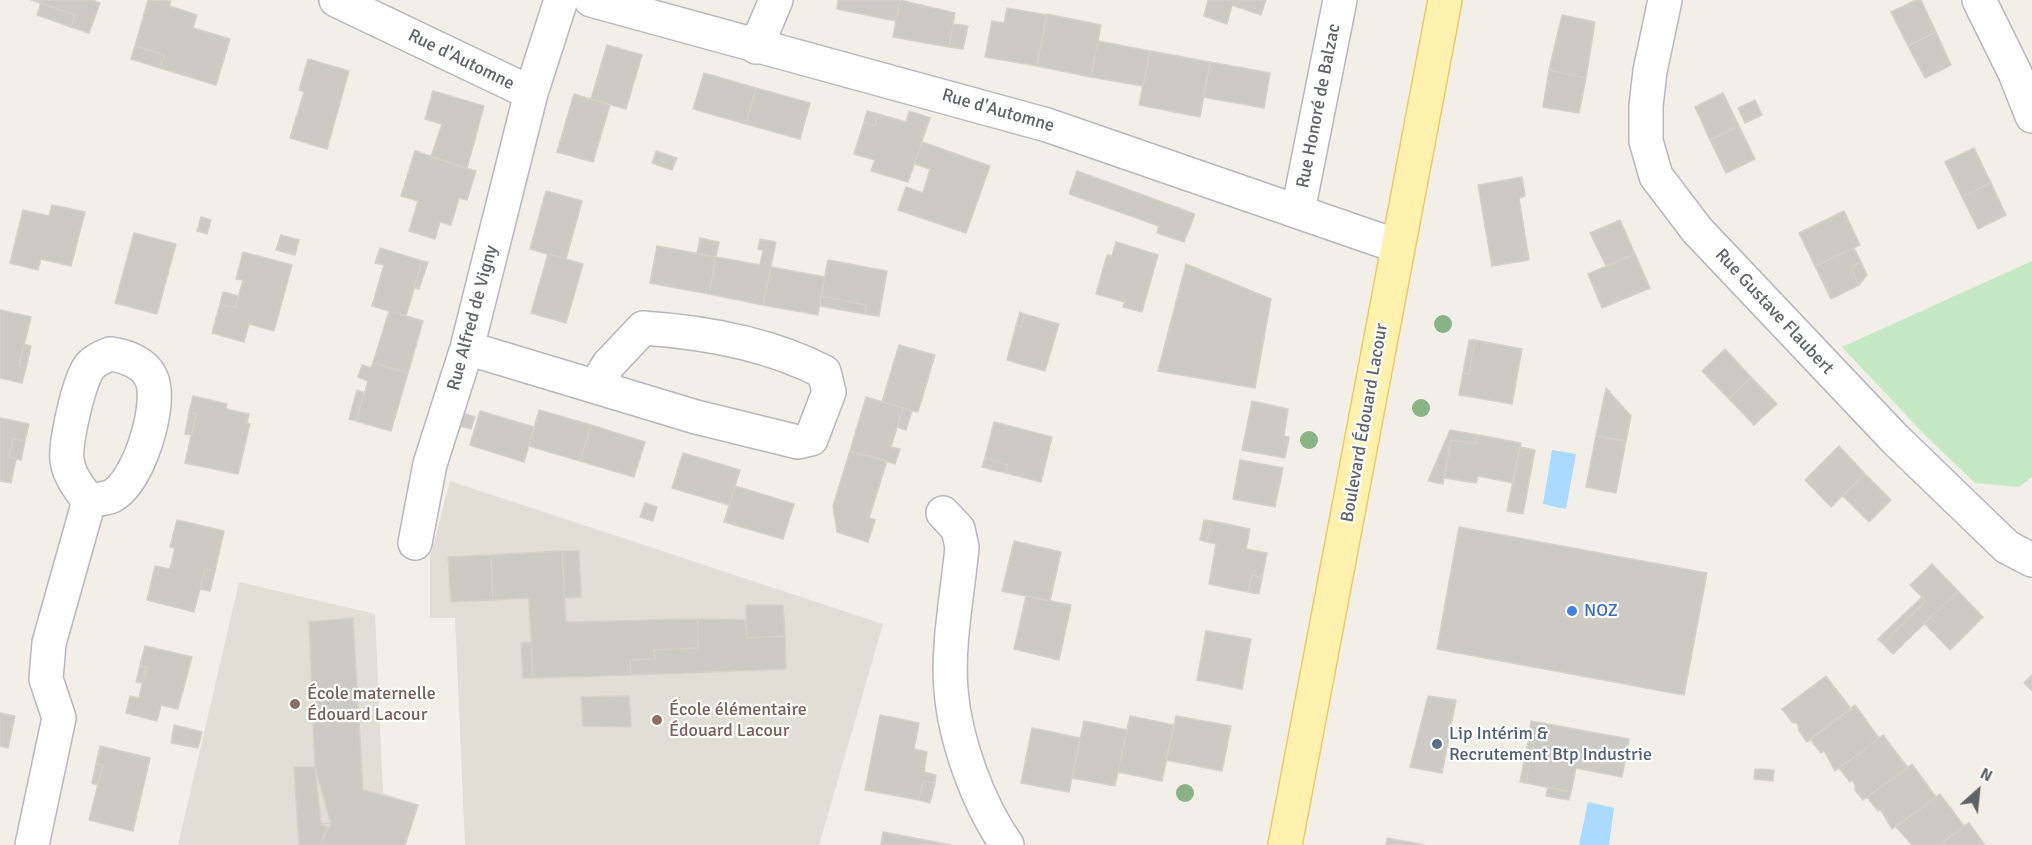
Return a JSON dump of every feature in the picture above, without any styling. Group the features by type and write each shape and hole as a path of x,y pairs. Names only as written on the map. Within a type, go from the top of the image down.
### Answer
{"main road":[{"name":"Boulevard Édouard Lacour","path":"1285,845 1445,0"}],"street":[{"name":"Rue d'Automne","path":"336,0 531,93 561,0"},
{"name":"Rue d'Automne","path":"591,0 1047,125 1397,246"},
{"path":"756,47 776,0"},
{"name":"Rue Honoré de Balzac","path":"1298,211 1340,0"},
{"name":"Rue Gustave Flaubert","path":"1665,0 1650,71 1646,106 1646,141 1656,176 1697,230 1895,439 2007,547 2032,560"},
{"path":"1979,0 2015,73 2032,116"},
{"name":"Rue Alfred de Vigny","path":"415,543 430,464 467,348 531,93"},
{"path":"467,348 696,417 798,442 811,439 829,392 824,372 797,358 687,331 643,328 609,364 595,386"},
{"path":"32,845 59,718 46,679 49,643 89,501"},
{"path":"943,513 958,529 962,547 951,691 970,773 992,822 1007,845"}],"shaded area":[{"name":"École élémentaire Édouard Lacour","path":"450,481 883,624 819,845 465,845 455,618 430,618 430,558"},
{"name":"École maternelle Édouard Lacour","path":"239,582 375,614 383,793 418,805 405,845 178,845"}],"green space":[{"path":"2032,261 2032,477 2019,487 1975,483 1925,435 1842,347"}],"water":[{"path":"1552,450 1576,454 1566,509 1543,504"},
{"path":"1588,802 1614,808 1609,845 1579,845"}],"building":[{"path":"31,0 92,0 100,3 89,33 71,27 75,15"},
{"path":"148,0 171,1 169,6 197,15 193,28 230,39 216,85 160,68 164,55 135,46"},
{"path":"838,0 900,0 896,21 837,9"},
{"path":"900,0 955,13 949,47 893,37"},
{"path":"1208,0 1266,0 1261,15 1232,5 1227,24 1204,16"},
{"path":"1916,0 1921,0 1936,32 1908,46 1891,12"},
{"path":"41,3 75,15 71,27 37,15"},
{"path":"1007,8 1047,15 1037,66 985,57 992,21 1004,23"},
{"path":"1047,14 1101,25 1091,77 1037,66"},
{"path":"1562,15 1595,22 1586,78 1549,70"},
{"path":"953,24 968,26 963,49 949,47"},
{"path":"1936,32 1951,65 1925,78 1908,46"},
{"path":"1098,41 1150,51 1143,86 1091,77"},
{"path":"607,45 642,55 626,109 591,99"},
{"path":"135,46 164,55 160,68 131,59"},
{"path":"1150,51 1210,62 1200,117 1139,105"},
{"path":"308,59 349,71 327,149 290,138 304,92 299,90"},
{"path":"1210,62 1270,73 1264,108 1203,97"},
{"path":"1549,70 1586,78 1579,113 1543,107"},
{"path":"704,73 756,88 746,124 693,109"},
{"path":"756,88 810,103 800,139 746,124"},
{"path":"433,91 484,106 467,168 431,157 442,124 425,119"},
{"path":"1723,93 1739,126 1710,140 1695,107"},
{"path":"574,94 610,105 593,162 557,152"},
{"path":"1755,100 1762,115 1745,123 1738,108"},
{"path":"867,111 878,114 875,126 864,122"},
{"path":"909,111 930,118 908,182 871,171 875,160 854,154 864,122 875,126 878,114 906,122"},
{"path":"1739,126 1755,159 1726,173 1710,140"},
{"path":"922,142 990,166 966,233 898,210 906,187 923,193 930,169 914,164"},
{"path":"1974,148 1991,183 1962,197 1945,162"},
{"path":"415,151 476,171 467,200 459,198 451,225 440,222 435,239 409,231 418,201 401,196"},
{"path":"656,151 677,158 672,170 652,163"},
{"path":"1077,171 1195,214 1184,242 1157,233 1159,226 1069,194"},
{"path":"1522,177 1525,196 1519,198 1529,260 1492,266 1478,185"},
{"path":"1991,183 2006,215 1978,229 1962,197"},
{"path":"546,191 582,201 566,259 530,249"},
{"path":"52,205 85,212 71,266 41,259 38,270 10,263 23,210 49,216"},
{"path":"1844,211 1860,245 1815,266 1799,233"},
{"path":"201,217 211,220 207,234 197,231"},
{"path":"1620,220 1635,254 1606,266 1590,233"},
{"path":"134,233 176,244 157,314 115,303"},
{"path":"281,235 299,240 295,255 276,250"},
{"path":"700,238 719,242 716,257 697,254"},
{"path":"760,239 776,242 763,305 709,294 716,257 760,265 763,250 758,249"},
{"path":"1116,242 1158,255 1142,312 1123,307 1125,302 1096,294 1107,255 1112,256"},
{"path":"657,246 716,257 709,294 650,283"},
{"path":"380,248 422,261 406,316 372,306 384,265 375,263"},
{"path":"1854,248 1861,262 1851,267 1859,285 1831,299 1815,266"},
{"path":"243,252 292,265 274,331 249,324 244,342 212,333 220,304 235,308 243,280 236,279"},
{"path":"548,254 583,264 566,323 531,313"},
{"path":"1635,254 1650,288 1602,308 1588,274"},
{"path":"828,260 887,271 879,316 865,314 866,305 821,296"},
{"path":"422,261 428,262 419,289 414,287"},
{"path":"1861,262 1867,275 1859,285 1851,267"},
{"path":"1186,264 1271,299 1255,388 1158,371"},
{"path":"771,267 825,277 818,315 763,305"},
{"path":"223,292 239,296 235,308 220,304"},
{"path":"821,296 866,305 865,314 820,306"},
{"path":"0,310 31,317 19,366 26,368 22,383 0,378"},
{"path":"389,311 423,321 408,373 373,363"},
{"path":"1020,312 1024,314 1021,327 1016,326"},
{"path":"1024,314 1059,324 1045,371 1007,360 1016,326 1021,327"},
{"path":"1469,340 1475,340 1469,374 1463,373"},
{"path":"1475,340 1522,349 1512,404 1459,395 1463,373 1469,374"},
{"path":"24,344 31,346 26,368 19,366"},
{"path":"899,345 935,355 918,412 882,402"},
{"path":"1725,349 1751,377 1729,399 1702,371"},
{"path":"373,363 408,373 391,431 356,421 368,381 358,377 362,365 371,368"},
{"path":"1751,377 1777,404 1754,425 1729,399"},
{"path":"1606,388 1631,416 1626,441 1596,436"},
{"path":"357,390 364,393 356,421 349,419"},
{"path":"193,396 227,404 226,409 249,414 247,423 250,424 238,474 185,463 196,414 189,412"},
{"path":"866,397 903,408 891,447 900,449 895,464 850,451"},
{"path":"1252,401 1288,409 1284,436 1289,437 1285,458 1242,450"},
{"path":"903,408 912,411 906,430 897,427"},
{"path":"539,410 591,425 580,461 529,446"},
{"path":"480,411 534,427 524,462 470,445"},
{"path":"189,412 196,414 192,435 185,434"},
{"path":"463,413 475,417 471,429 459,426"},
{"path":"0,418 29,424 25,441 13,439 9,457 16,459 11,483 0,481"},
{"path":"994,422 1052,437 1041,482 1006,473 1008,465 985,458"},
{"path":"591,425 645,442 634,477 580,461"},
{"path":"1450,430 1478,435 1476,444 1451,440 1443,484 1428,481"},
{"path":"1478,435 1521,443 1513,483 1478,476 1476,483 1444,478 1451,440 1476,444"},
{"path":"1596,436 1626,441 1616,493 1586,487"},
{"path":"13,439 25,441 21,460 9,457"},
{"path":"1839,446 1865,474 1831,507 1805,480"},
{"path":"1520,447 1535,450 1523,514 1507,511"},
{"path":"850,451 887,461 869,518 875,520 868,542 837,532 833,506"},
{"path":"683,453 740,470 729,505 672,488"},
{"path":"985,458 1008,465 1006,473 982,467"},
{"path":"1240,460 1283,468 1275,507 1233,499"},
{"path":"1865,474 1891,500 1869,522 1843,496"},
{"path":"735,486 794,504 783,539 724,522"},
{"path":"645,503 657,507 653,521 640,517"},
{"path":"177,520 224,531 215,571 205,569 194,612 147,600 155,566 170,569 175,548 170,547"},
{"path":"1204,520 1212,521 1207,542 1200,540"},
{"path":"1212,521 1250,529 1246,549 1267,553 1262,578 1252,575 1248,592 1209,584 1216,544 1207,542"},
{"name":"NOZ","path":"1459,527 1707,573 1684,695 1437,649"},
{"path":"1014,541 1061,552 1050,601 1002,591"},
{"path":"562,551 566,622 698,619 698,648 654,650 655,659 630,660 631,675 533,678 529,598 493,600 491,555"},
{"path":"562,551 579,551 581,597 564,598"},
{"path":"491,555 493,600 451,602 448,557"},
{"path":"1932,564 1958,591 1893,654 1883,644 1926,601 1910,585"},
{"path":"205,569 215,571 210,591 200,589"},
{"path":"1252,575 1262,578 1259,594 1248,592"},
{"path":"1958,591 1983,617 1950,650 1924,623"},
{"path":"1026,596 1071,605 1059,660 1014,649"},
{"path":"1922,597 1926,601 1883,644 1878,639"},
{"path":"746,605 783,605 785,636 747,638"},
{"path":"353,618 363,790 418,805 405,845 320,845 331,823 321,824 315,767 309,622"},
{"path":"698,619 745,620 747,638 785,636 786,669 631,675 630,660 655,659 654,650 698,648"},
{"path":"1206,631 1251,639 1242,689 1197,680"},
{"path":"531,642 533,678 523,678 521,643"},
{"path":"145,646 192,657 178,709 161,705 157,721 126,713 130,696 139,698 146,667 140,666"},
{"path":"140,666 146,667 143,683 136,682"},
{"path":"2032,675 2032,691 2024,683"},
{"path":"1826,676 1851,709 1807,742 1799,731 1798,725 1793,723 1782,709"},
{"path":"629,696 631,727 583,726 581,697"},
{"path":"1428,696 1456,700 1442,773 1410,767"},
{"path":"1855,705 1879,738 1835,771 1824,751 1821,753 1810,739"},
{"path":"0,713 15,716 8,748 0,746"},
{"path":"880,715 919,723 914,749 927,752 924,772 936,775 935,783 923,781 919,800 865,790"},
{"path":"1130,716 1174,725 1162,781 1118,772"},
{"path":"1176,716 1231,726 1222,771 1166,760"},
{"path":"1084,721 1127,730 1115,786 1072,778"},
{"path":"1531,721 1629,739 1622,777 1576,768 1571,792 1526,783 1534,743 1528,742"},
{"path":"174,725 202,732 198,748 171,743"},
{"path":"1032,728 1080,738 1069,792 1021,783"},
{"path":"1883,735 1908,768 1863,800 1855,790 1852,780 1850,782 1839,768"},
{"path":"1528,742 1534,743 1526,783 1520,782"},
{"path":"100,746 150,758 133,831 89,820 103,765 96,764"},
{"path":"96,764 103,765 98,785 92,783"},
{"path":"1912,764 1936,797 1892,829 1881,810 1878,811 1867,797"},
{"path":"294,767 315,767 331,823 321,824 327,827 320,845 299,845"},
{"path":"1755,769 1774,770 1773,781 1754,779"},
{"path":"923,781 935,783 930,803 919,800"},
{"path":"1548,787 1571,792 1569,800 1546,796"},
{"path":"1940,794 1964,826 1939,845 1912,845 1896,827"},
{"path":"1969,823 1985,845 1939,845 1964,826"},
{"path":"883,832 951,845 881,845"},
{"path":"1387,838 1425,845 1386,845"}],"place":[{"name":"NOZ","path":"1572,611"},
{"name":"École maternelle Édouard Lacour","path":"295,704"},
{"name":"École élémentaire Édouard Lacour","path":"657,720"},
{"name":"Lip Intérim & Recrutement Btp Industrie","path":"1437,744"}]}
